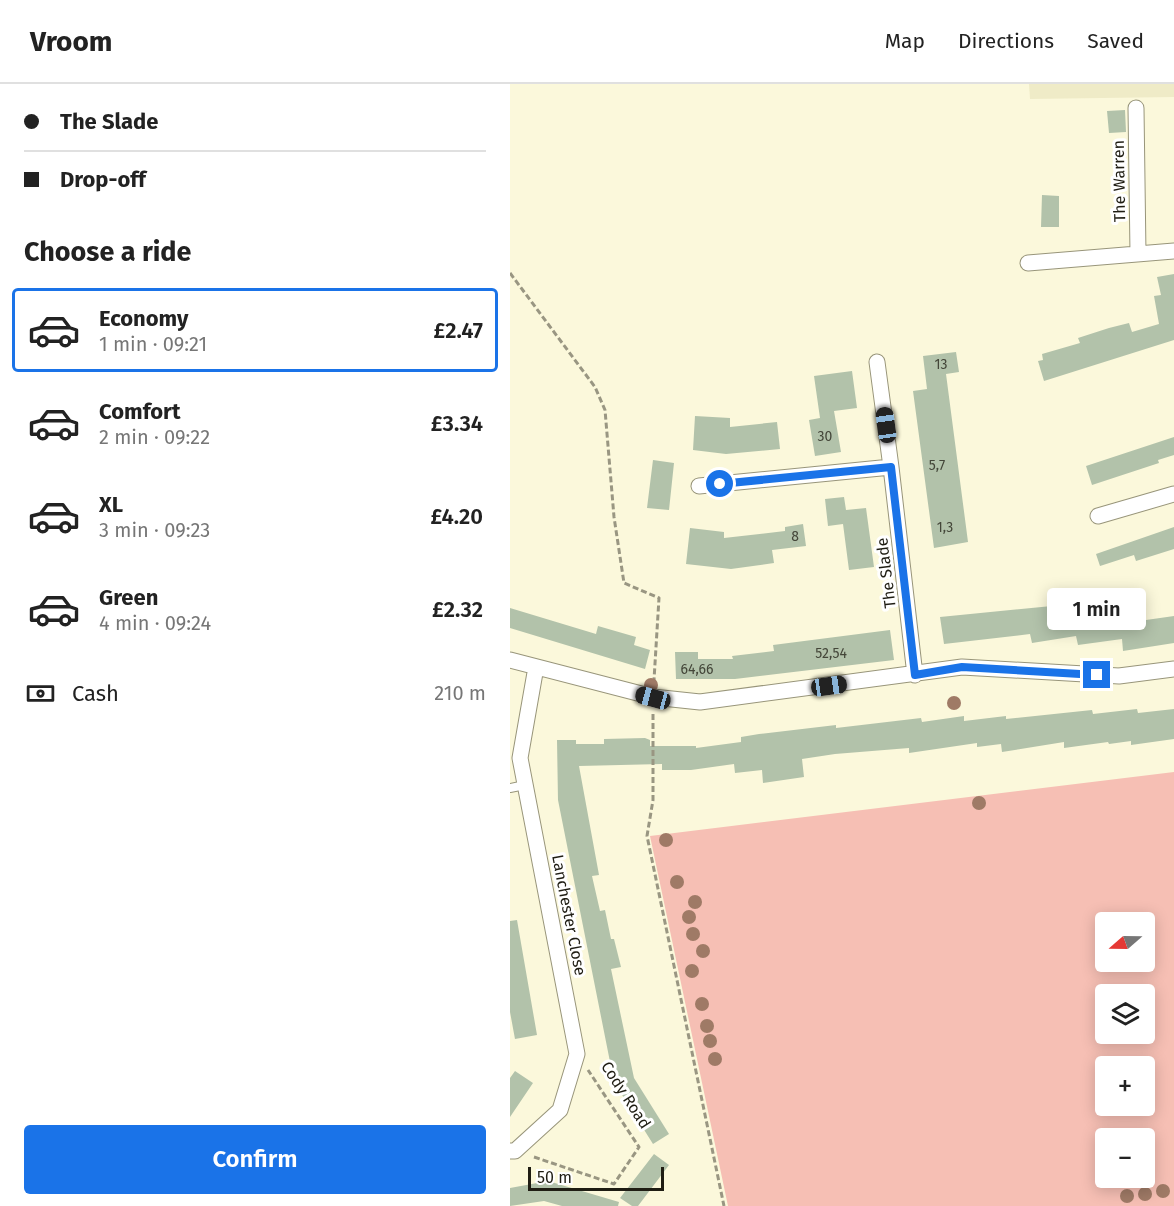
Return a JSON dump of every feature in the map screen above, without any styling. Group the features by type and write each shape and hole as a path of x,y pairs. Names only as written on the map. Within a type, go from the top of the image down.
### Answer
{"street":[{"name":"The Warren","path":"1136,108 1138,254"},
{"path":"1028,263 1174,251"},
{"name":"The Slade","path":"878,362 915,675"},
{"path":"699,486 891,467"},
{"path":"1098,516 1174,494"},
{"path":"510,660 653,698 700,702 962,667 1119,676 1174,669"},
{"name":"Lanchester Close","path":"513,1151 560,1110 578,1054 517,787 536,667"}],"path":[{"path":"510,273 595,387 605,410 614,517 624,583 659,598 653,698 653,800 647,836 724,1206"},
{"name":"Cody Road","path":"513,1151 614,1184 639,1147 578,1054"}],"shaded area":[{"path":"1029,84 1174,84 1174,97 1030,99"},
{"path":"1174,772 1174,1206 728,1206 650,836"}],"building":[{"path":"1125,110 1126,132 1109,133 1107,111"},
{"path":"1042,195 1059,196 1059,227 1041,227"},
{"path":"1174,274 1174,340 1044,381 1038,361 1043,360 1042,354 1080,343 1078,338 1109,328 1129,323 1132,332 1159,324 1154,296 1161,295 1157,277"},
{"path":"956,352 959,372 946,374 968,542 934,548 913,391 927,389 923,356"},
{"path":"852,371 857,408 834,411 841,452 815,456 809,420 820,418 814,376"},
{"path":"695,416 730,418 730,427 777,422 780,449 726,454 693,450"},
{"path":"1174,437 1174,455 1158,460 1159,463 1092,485 1086,466"},
{"path":"653,460 674,463 669,510 647,508"},
{"path":"844,497 846,510 866,508 874,567 849,570 843,524 828,526 825,499"},
{"path":"803,524 806,546 772,550 774,563 731,569 686,564 690,528 724,532 724,538 785,531 785,527"},
{"path":"1174,527 1174,549 1136,561 1134,555 1100,566 1096,554"},
{"path":"1062,605 1063,615 1102,609 1103,614 1109,613 1110,616 1138,613 1139,621 1174,616 1174,643 1123,651 1122,639 1078,645 1076,636 1032,643 1030,634 944,644 940,617"},
{"path":"510,608 596,634 598,626 636,637 634,645 650,650 645,669 510,628"},
{"path":"890,630 894,660 735,679 676,679 675,652 698,652 698,659 733,659 732,656 774,651 773,645"},
{"path":"1137,709 1138,713 1174,709 1174,739 1131,745 1131,741 1109,744 1108,742 1064,748 1064,742 1002,752 1001,744 977,747 977,743 909,753 909,748 835,754 802,759 804,777 763,783 762,770 735,773 734,764 691,770 662,770 662,764 579,766 599,875 592,876 600,911 605,910 611,939 614,939 621,967 611,969 634,1078 669,1134 653,1144 614,1082 558,800 557,740 576,740 576,744 604,744 604,739 645,738 650,740 650,746 696,746 696,748 741,742 741,737 759,734 836,725 836,728 921,718 922,722 964,716 964,721 1006,716 1006,719 1092,710 1093,714"},
{"path":"517,920 537,1035 515,1039 510,1012 510,921"},
{"path":"515,1071 533,1083 510,1117 510,1078"},
{"path":"654,1154 669,1165 638,1206 632,1206 620,1198"},
{"path":"548,1181 619,1202 618,1206 562,1206 544,1201 510,1206 510,1188"}],"route":[{"path":"720,484 891,467 915,675 962,667 1097,675"}]}
